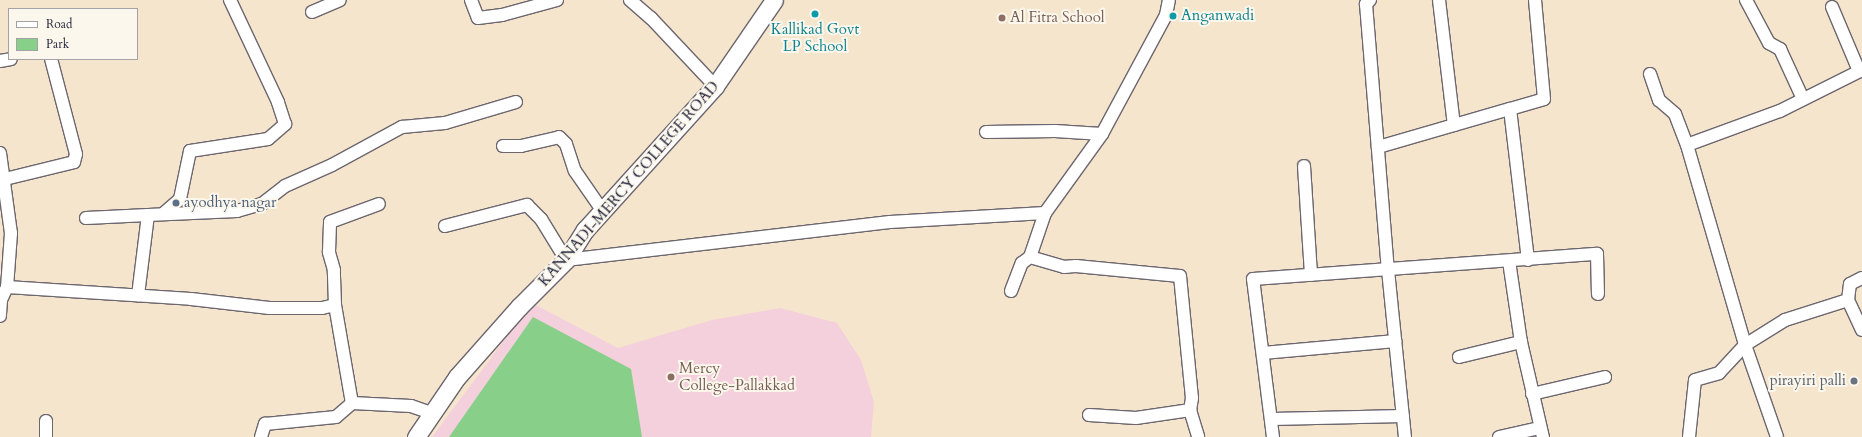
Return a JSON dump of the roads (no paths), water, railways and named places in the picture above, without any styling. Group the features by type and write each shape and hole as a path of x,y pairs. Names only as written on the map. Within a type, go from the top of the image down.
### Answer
{"main road":[{"name":"KANNADI-MERCY COLLEGE ROAD","path":"416,437 431,414 468,365 520,307 566,260 585,230 602,210 715,86 774,0"}],"street":[{"path":"164,213 180,199 190,151 268,139 285,124 278,102 230,0"},
{"path":"312,12 340,0"},
{"path":"471,0 478,18 502,15 557,0"},
{"path":"630,0 651,18 715,86"},
{"path":"1012,290 1022,264 1030,256 1045,213 1102,134 1166,15 1169,0"},
{"path":"1370,0 1366,4 1388,270 1405,437"},
{"path":"1439,0 1454,125"},
{"path":"1378,148 1544,99 1535,0"},
{"path":"1746,0 1769,43 1780,49 1803,99"},
{"path":"1687,145 1780,111 1860,70 1832,7"},
{"path":"4,179 74,162 76,154 51,60"},
{"path":"1650,74 1659,100 1675,114 1687,145 1745,345 1777,437"},
{"path":"86,218 164,213 238,212 262,204 285,186 332,165 402,127 445,123 516,102"},
{"path":"1510,109 1528,260"},
{"path":"986,132 1055,131 1102,134"},
{"path":"503,146 521,146 559,137 566,144 575,171 602,210"},
{"path":"0,153 11,233 7,287 1,300 0,316"},
{"path":"1304,166 1311,275"},
{"path":"352,404 335,305 334,270 329,252 330,222 379,204"},
{"path":"445,226 527,205 541,219 566,260 890,222 1045,213"},
{"path":"138,296 148,215"},
{"path":"1273,437 1272,419 1253,279 1597,254 1598,294"},
{"path":"1030,256 1064,267 1076,266 1180,276 1192,398 1190,410 1198,437"},
{"path":"1499,437 1541,432 1520,342 1509,261"},
{"path":"1862,278 1850,284 1848,300 1862,330"},
{"path":"7,287 138,296 269,308 322,308 335,305"},
{"path":"1689,437 1695,380 1719,373 1745,345 1785,320 1848,300"},
{"path":"1263,353 1395,341"},
{"path":"1459,357 1520,342"},
{"path":"1532,394 1605,377"},
{"path":"261,437 265,424 336,417 352,404 411,406 431,414"},
{"path":"1089,415 1136,418 1190,410"},
{"path":"1272,419 1403,416"},
{"path":"46,421 46,437"}],"place":[{"name":"Kallikad Govt LP School","path":"815,14"},
{"name":"Anganwadi","path":"1173,16"},
{"name":"Al Fitra School","path":"1002,18"},
{"name":"ayodhya nagar","path":"176,203"},
{"name":"Mercy College-Pallakkad","path":"671,377"},
{"name":"pirayiri palli","path":"1854,381"}]}
